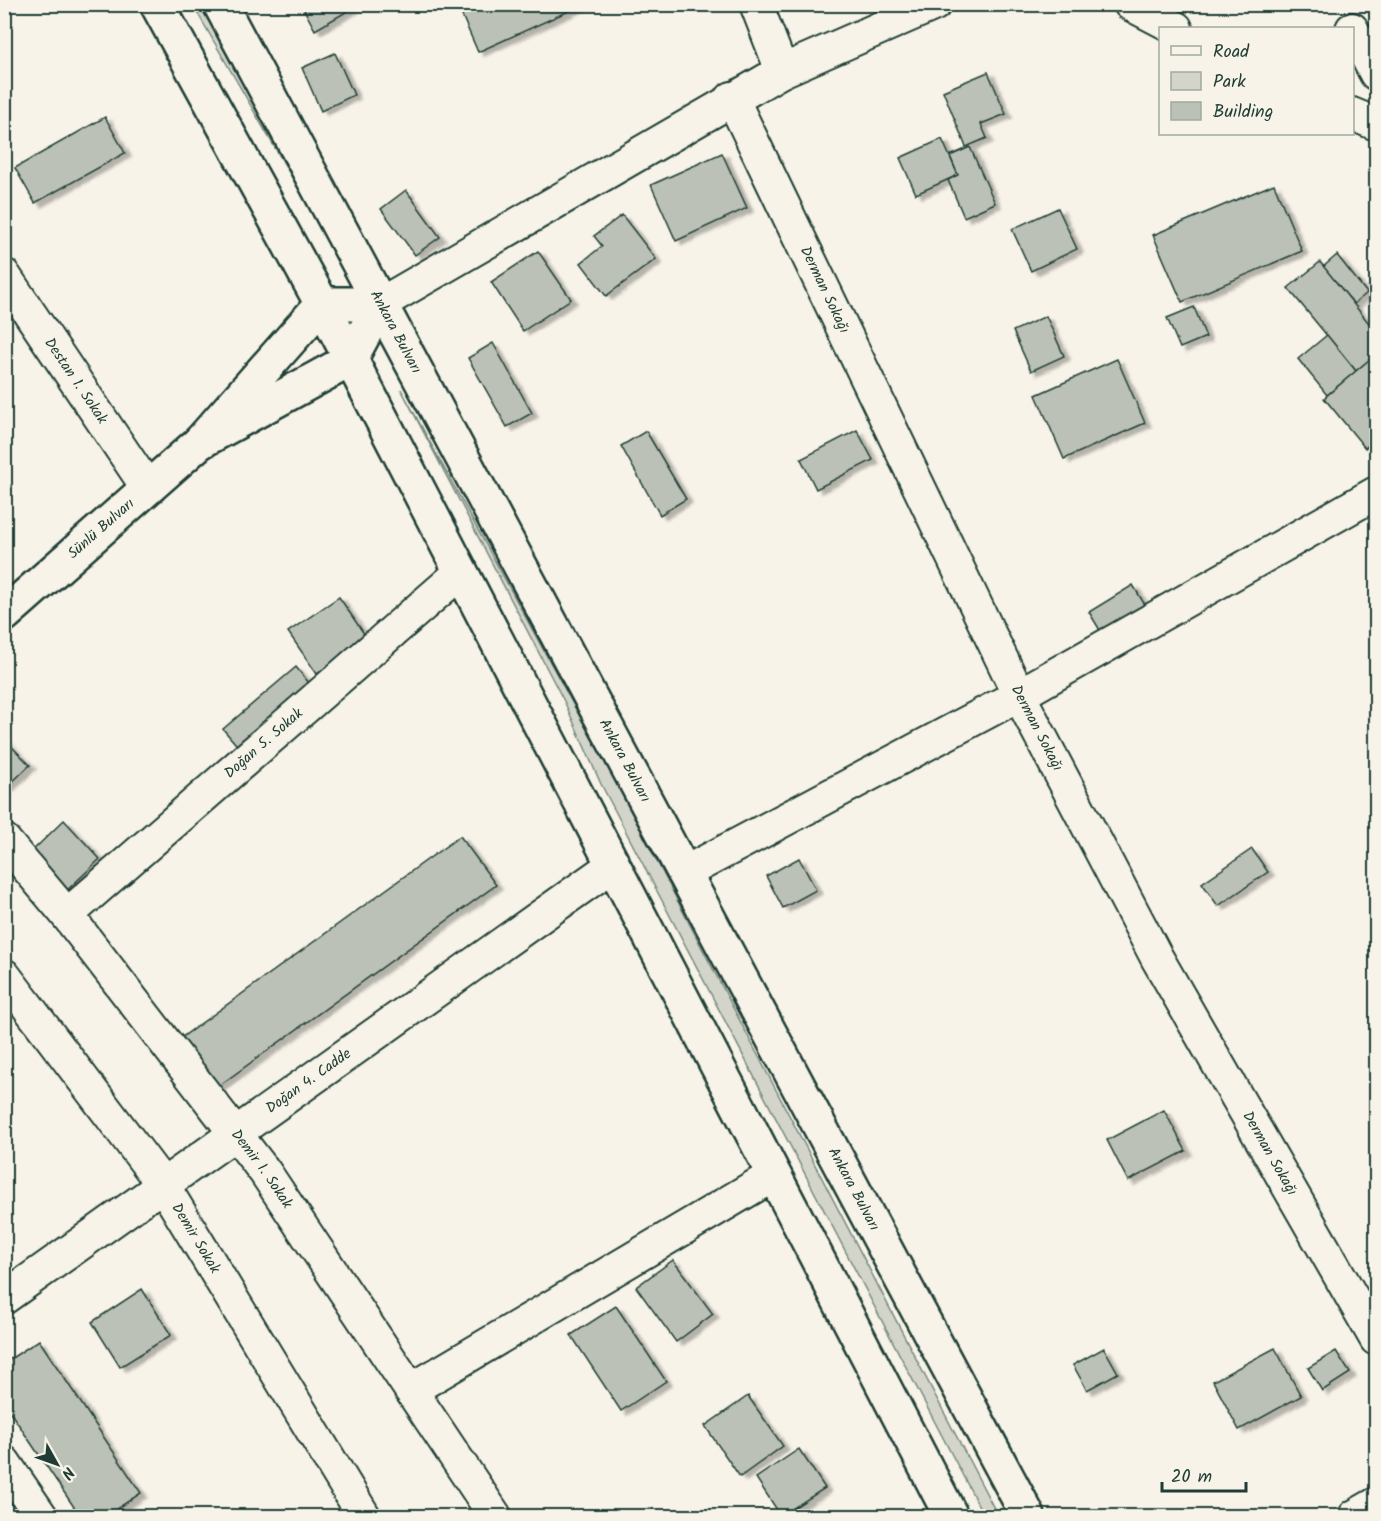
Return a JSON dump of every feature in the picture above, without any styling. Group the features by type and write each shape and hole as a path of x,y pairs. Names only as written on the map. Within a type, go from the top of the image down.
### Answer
{"main road":[{"path":"157,4 322,304 951,1516"},
{"name":"Ankara Bulvarı","path":"220,4 1029,1516"},
{"path":"322,304 380,304 350,360"},
{"name":"Sünlü Bulvarı","path":"4,615 200,442 322,304"},
{"name":"Sünlü Bulvarı","path":"200,442 350,360"}],"street":[{"path":"756,4 782,70"},
{"path":"380,304 870,19 935,4"},
{"path":"1130,4 1174,27"},
{"path":"1339,4 1351,27"},
{"path":"1354,33 1377,74"},
{"name":"Derman Sokağı","path":"732,98 1019,694 1156,958 1377,1339"},
{"path":"1354,114 1377,124"},
{"name":"Destan 1. Sokak","path":"4,275 147,487"},
{"path":"684,873 1019,694 1377,493"},
{"name":"Doğan 5. Sokak","path":"68,915 461,572"},
{"name":"Demir 1. Sokak","path":"4,840 68,915 236,1133 303,1226 495,1516"},
{"name":"Doğan 4. Cadde","path":"4,1298 613,865"},
{"name":"Demir Sokak","path":"4,975 163,1185 364,1516"},
{"path":"411,1390 774,1175"},
{"path":"4,1462 41,1516"},
{"path":"1355,1516 1377,1504"}],"green space":[{"path":"193,5 200,5 337,256"},
{"path":"401,389 615,781 998,1516 984,1516 601,784 565,703"}],"building":[{"path":"301,4 360,4 315,30"},
{"path":"457,4 584,4 478,52"},
{"path":"335,53 354,95 321,111 302,68"},
{"path":"988,72 1006,114 981,124 987,138 966,147 943,91"},
{"path":"105,117 125,153 35,203 15,168"},
{"path":"942,139 958,175 916,194 900,158"},
{"path":"970,147 995,203 964,217 948,180 958,175 950,156"},
{"path":"722,153 747,208 676,241 651,185"},
{"path":"1274,184 1302,251 1182,302 1153,235"},
{"path":"406,190 440,237 415,255 381,209"},
{"path":"1058,208 1077,249 1031,271 1012,229"},
{"path":"622,215 656,259 606,296 581,263 602,246 594,236"},
{"path":"538,251 571,299 523,331 491,282"},
{"path":"1337,255 1367,293 1354,304 1323,267"},
{"path":"1320,262 1376,332 1376,354 1356,371 1288,288"},
{"path":"1194,307 1206,337 1180,348 1167,318"},
{"path":"1046,316 1064,356 1031,371 1013,331"},
{"path":"1327,335 1356,371 1327,395 1298,359"},
{"path":"493,343 532,413 507,427 468,358"},
{"path":"1376,354 1376,439 1365,448 1324,398"},
{"path":"1117,359 1145,423 1064,459 1036,395"},
{"path":"857,430 873,460 816,489 801,459"},
{"path":"646,431 686,499 660,515 621,446"},
{"path":"1133,585 1145,605 1101,632 1089,612"},
{"path":"339,597 367,638 317,674 288,632"},
{"path":"296,667 314,689 241,750 223,729"},
{"path":"4,739 30,765 4,790"},
{"path":"64,820 100,859 61,896 25,858"},
{"path":"460,836 496,885 209,1093 174,1043"},
{"path":"1252,849 1268,872 1218,906 1202,883"},
{"path":"799,858 816,890 783,908 766,876"},
{"path":"1164,1110 1186,1151 1128,1181 1107,1140"},
{"path":"673,1260 713,1314 676,1342 636,1287"},
{"path":"142,1289 171,1335 120,1367 92,1322"},
{"path":"616,1306 666,1381 621,1411 571,1335"},
{"path":"39,1340 141,1493 106,1516 80,1516 4,1403 4,1363"},
{"path":"1104,1348 1118,1373 1087,1390 1073,1365"},
{"path":"1275,1348 1301,1396 1239,1430 1213,1381"},
{"path":"1336,1351 1350,1373 1322,1391 1308,1368"},
{"path":"748,1396 783,1446 740,1477 705,1426"},
{"path":"799,1449 825,1488 781,1516 756,1478"}]}
